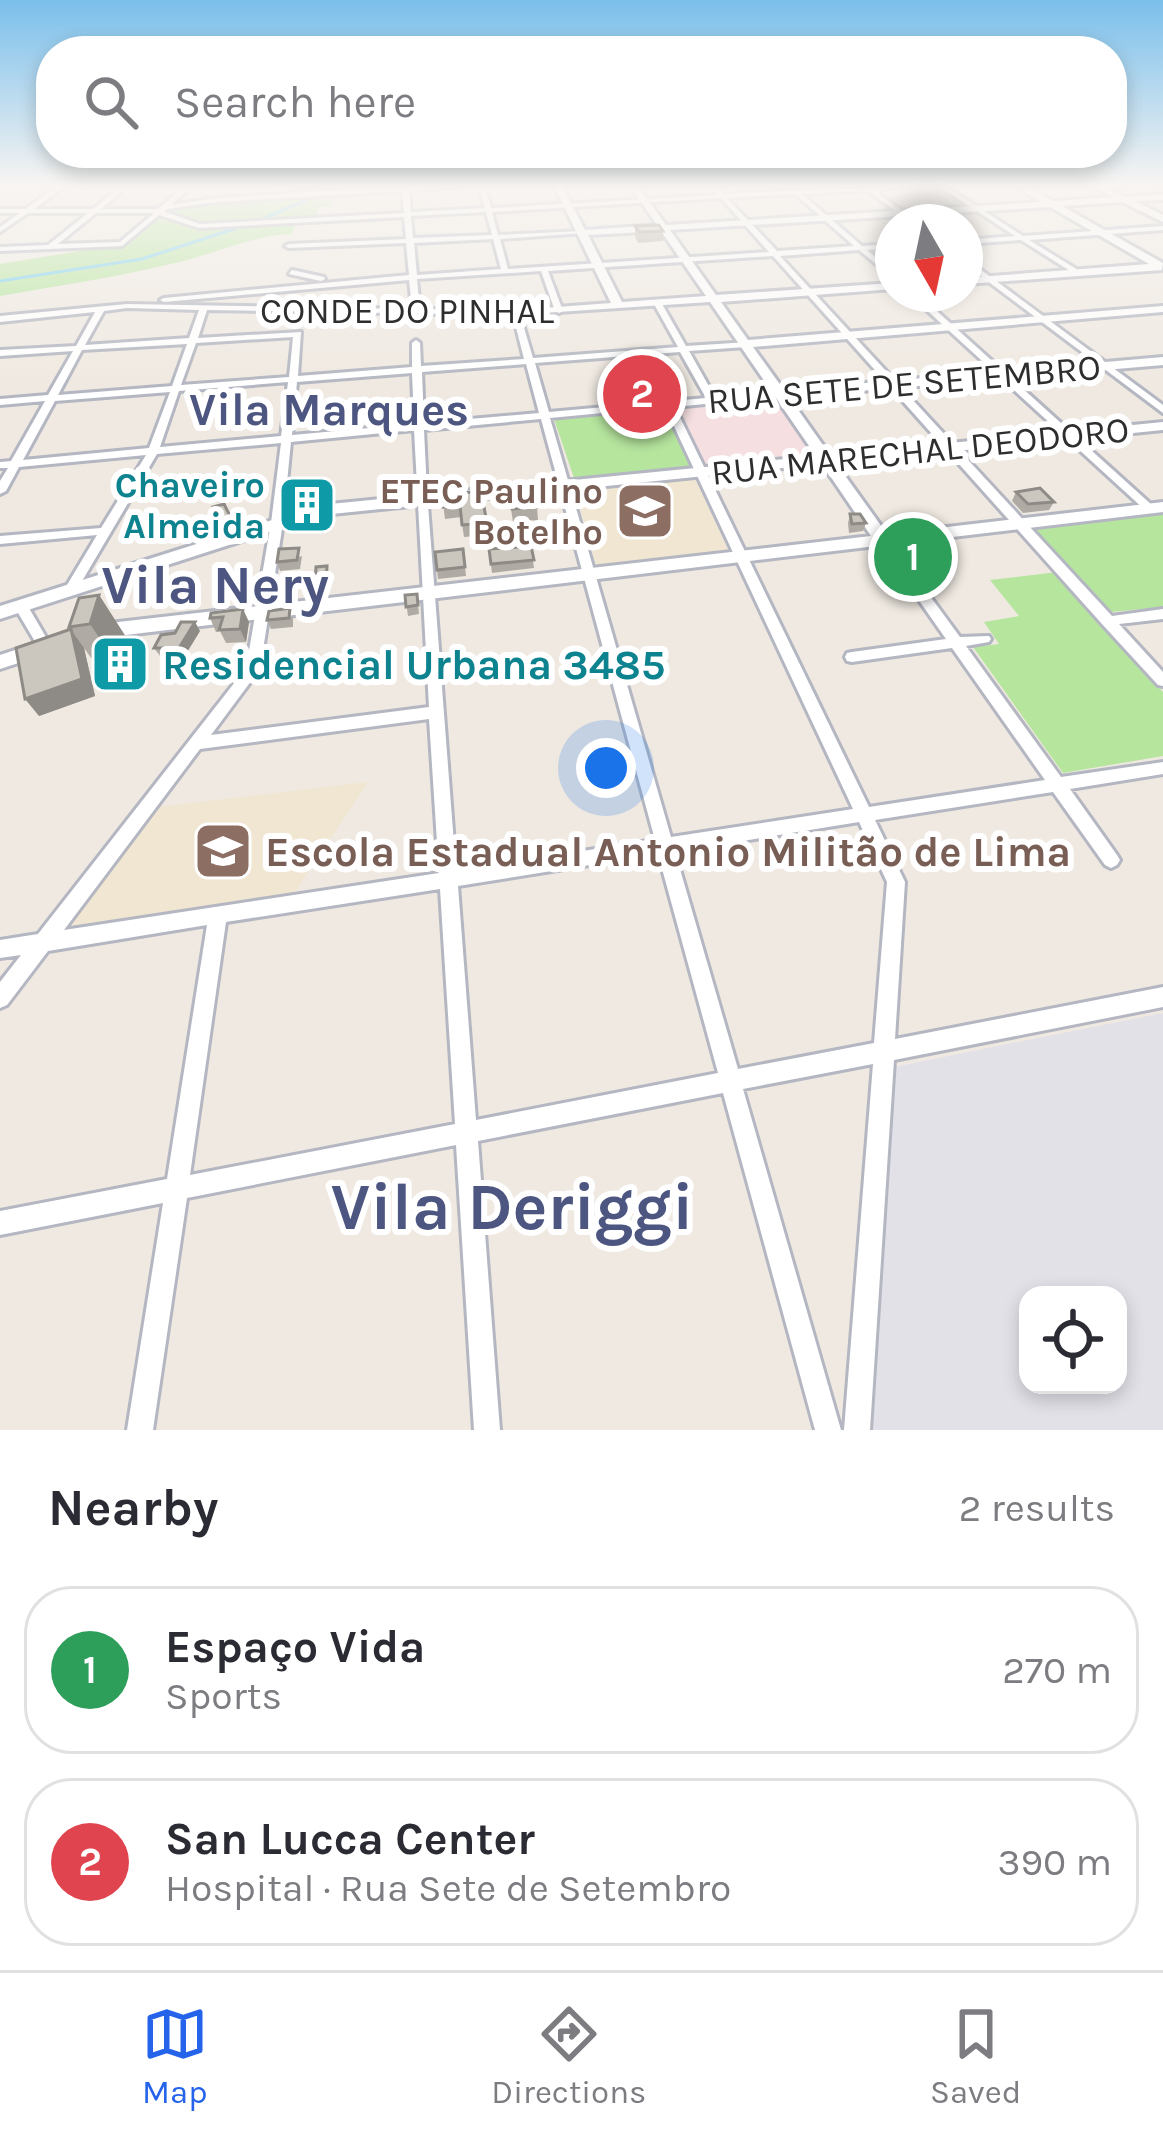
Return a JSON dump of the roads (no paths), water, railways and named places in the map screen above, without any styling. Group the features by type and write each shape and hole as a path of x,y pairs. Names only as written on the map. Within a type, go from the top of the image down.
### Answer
{"street":[{"path":"307,277 321,253"},
{"path":"410,253 416,311"},
{"path":"500,253 506,272"},
{"path":"591,253 618,306"},
{"path":"680,253 1111,860"},
{"path":"774,253 1163,681"},
{"path":"0,320 342,282 808,253"},
{"path":"1045,253 1075,272"},
{"path":"983,279 1162,266"},
{"path":"544,270 559,311"},
{"path":"292,272 342,282"},
{"path":"983,274 1163,410"},
{"name":"CONDE DO PINHAL","path":"101,308 516,313 875,288"},
{"path":"658,304 712,400"},
{"path":"0,491 101,308"},
{"path":"0,402 1163,309"},
{"path":"70,590 154,451 203,310"},
{"path":"931,312 1067,436 1156,508"},
{"path":"516,313 828,1430"},
{"path":"0,353 297,332 277,523 253,669 0,998"},
{"path":"416,343 422,500 487,1430"},
{"name":"RUA SETE DE SETEMBRO","path":"0,464 1163,361"},
{"path":"668,404 896,882 856,1430"},
{"name":"RUA MARECHAL DEODORO","path":"0,613 320,510 1163,426"},
{"path":"0,662 106,628 1156,508"},
{"path":"0,540 106,531"},
{"path":"21,606 63,642"},
{"path":"1107,621 1163,614"},
{"path":"852,657 984,639"},
{"path":"200,743 438,712"},
{"path":"0,950 1163,768"},
{"path":"140,1430 218,914"},
{"path":"0,1222 1163,997"}],"waterway":[{"path":"0,281 161,253"}],"place":[{"name":"San Lucca Center","path":"642,394"},
{"name":"Chaveiro Almeida","path":"307,505"},
{"name":"ETEC Paulino Botelho","path":"645,511"},
{"name":"Espaço Vida","path":"913,557"},
{"name":"Residencial Urbana 3485","path":"120,664"},
{"name":"Escola Estadual Antonio Militão de Lima","path":"223,851"}],"district":[{"name":"Vila Marques","path":"329,409"},
{"name":"Vila Nery","path":"215,584"},
{"name":"Vila Deriggi","path":"512,1206"}]}
